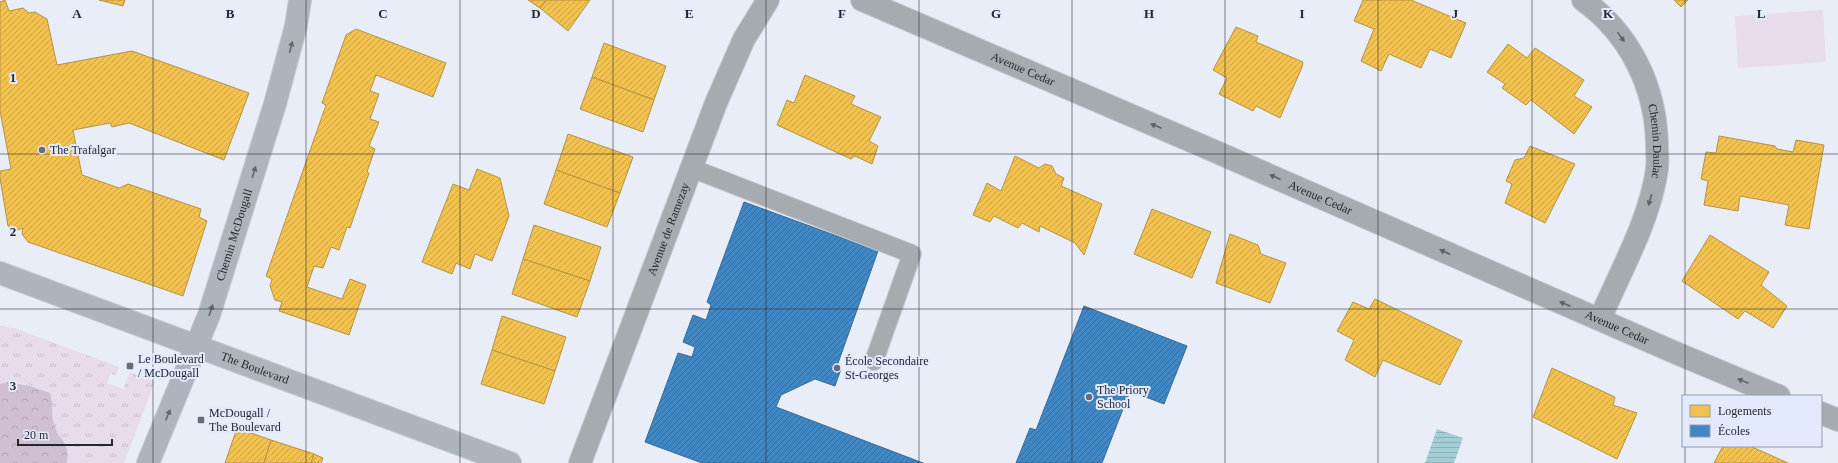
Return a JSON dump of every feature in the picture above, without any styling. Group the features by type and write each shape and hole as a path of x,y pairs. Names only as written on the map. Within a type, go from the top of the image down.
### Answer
{"main road":[{"name":"Chemin McDougall","path":"148,463 209,315 275,104 296,26 300,0"},
{"name":"The Boulevard","path":"0,273 510,463"}],"street":[{"name":"Avenue de Ramezay","path":"580,463 728,73 744,39 768,0"},
{"name":"Avenue Cedar","path":"862,0 1676,353 1777,395"},
{"name":"Chemin Daulac","path":"1583,0 1598,11 1621,36 1641,70 1653,106 1657,137 1658,168 1649,203 1600,319"},
{"path":"1822,413 1838,420"}],"lane":[{"path":"691,168 912,254 874,362"}],"green space":[{"path":"1823,10 1826,62 1738,68 1735,16"},
{"path":"0,326 14,328 119,367 116,375 110,374 107,383 123,389 130,372 155,381 124,463 67,463 68,455 65,442 57,432 52,419 52,397 40,389 28,385 14,383 0,384"},
{"path":"8,382 30,386 50,393 52,400 52,416 56,430 66,444 68,455 67,463 0,463 0,384"}],"water":[{"path":"1437,429 1463,438 1454,463 1425,463"}],"building: Logements":[{"name":"The Trafalgar","path":"5,0 9,11 23,8 29,13 35,12 47,19 57,65 132,51 249,93 224,160 129,123 112,127 110,123 73,130 82,175 119,188 128,184 201,209 199,217 207,221 183,296 28,242 22,234 23,228 18,230 8,226 0,178 0,171 11,169 0,111 0,2"},
{"path":"99,0 125,0 123,6"},
{"path":"528,0 547,0 540,8"},
{"path":"547,0 590,0 568,31 540,8"},
{"path":"1363,0 1411,0 1466,23 1451,58 1430,49 1421,68 1389,54 1381,71 1361,61 1374,29 1354,21"},
{"path":"1674,0 1688,0 1681,7"},
{"path":"1236,27 1258,36 1256,42 1303,62 1280,118 1256,106 1253,111 1219,94 1227,78 1213,70"},
{"path":"356,29 446,63 433,97 376,75 370,91 379,94 370,119 379,122 369,146 375,149 367,172 369,173 350,228 347,227 339,250 331,247 323,268 314,266 307,287 342,299 350,279 366,285 349,335 279,311 282,302 275,300 270,286 272,279 266,276 326,105 322,103 346,35"},
{"path":"604,43 666,66 654,100 592,77"},
{"path":"1508,44 1527,58 1535,48 1584,80 1574,96 1592,107 1574,134 1531,100 1526,105 1502,88 1505,84 1487,72"},
{"path":"805,75 855,96 851,104 881,117 869,141 878,146 872,164 855,156 851,159 777,125 787,100 794,103"},
{"path":"592,77 654,100 643,132 580,109"},
{"path":"568,134 633,157 620,193 556,170"},
{"path":"1719,136 1775,146 1777,149 1793,152 1796,140 1824,145 1809,229 1785,225 1789,205 1740,196 1738,211 1704,205 1708,181 1701,179 1706,152 1716,153"},
{"path":"1530,146 1575,164 1545,223 1505,203 1512,184 1506,181 1515,160 1524,158"},
{"path":"1015,156 1039,168 1045,164 1052,166 1056,174 1064,178 1061,186 1102,204 1084,255 1075,243 1040,226 1039,232 1022,223 1018,228 994,216 990,222 973,215 987,183 1001,191"},
{"path":"477,169 500,178 509,216 492,261 475,254 470,269 456,263 452,274 422,262 453,184 469,190"},
{"path":"556,170 620,193 607,227 544,204"},
{"path":"1152,209 1211,232 1192,278 1134,254"},
{"path":"534,225 601,247 590,281 523,259"},
{"path":"1230,234 1258,245 1261,254 1286,263 1270,303 1216,283"},
{"path":"1710,235 1769,272 1761,285 1787,306 1773,328 1745,311 1738,319 1682,281"},
{"path":"523,259 590,281 577,317 512,294"},
{"path":"1375,299 1462,341 1440,385 1383,360 1375,377 1345,360 1354,340 1337,331 1353,302 1369,309"},
{"path":"502,316 566,337 555,371 492,350"},
{"path":"492,350 555,371 544,404 481,384"},
{"path":"1552,368 1615,397 1613,405 1637,413 1617,459 1533,417"},
{"path":"237,428 271,440 264,463 225,463"},
{"path":"271,440 314,454 311,463 264,463"},
{"path":"1722,447 1752,447 1788,463 1714,463"},
{"path":"314,454 323,458 321,463 311,463"}],"building: Écoles":[{"path":"744,202 878,251 837,366 841,369 835,386 815,379 781,395 776,407 923,463 702,463 645,442 678,353 692,357 695,347 683,342 693,315 706,320 711,305 707,302"},
{"path":"1084,306 1187,346 1164,404 1130,391 1102,463 1016,463 1030,428 1036,430"}],"place":[{"name":"The Trafalgar","path":"42,150"},
{"name":"Le Boulevard / McDougall","path":"130,366"},
{"name":"École Secondaire St-Georges","path":"837,368"},
{"name":"The Priory School","path":"1089,397"},
{"name":"McDougall / The Boulevard","path":"201,420"}]}
